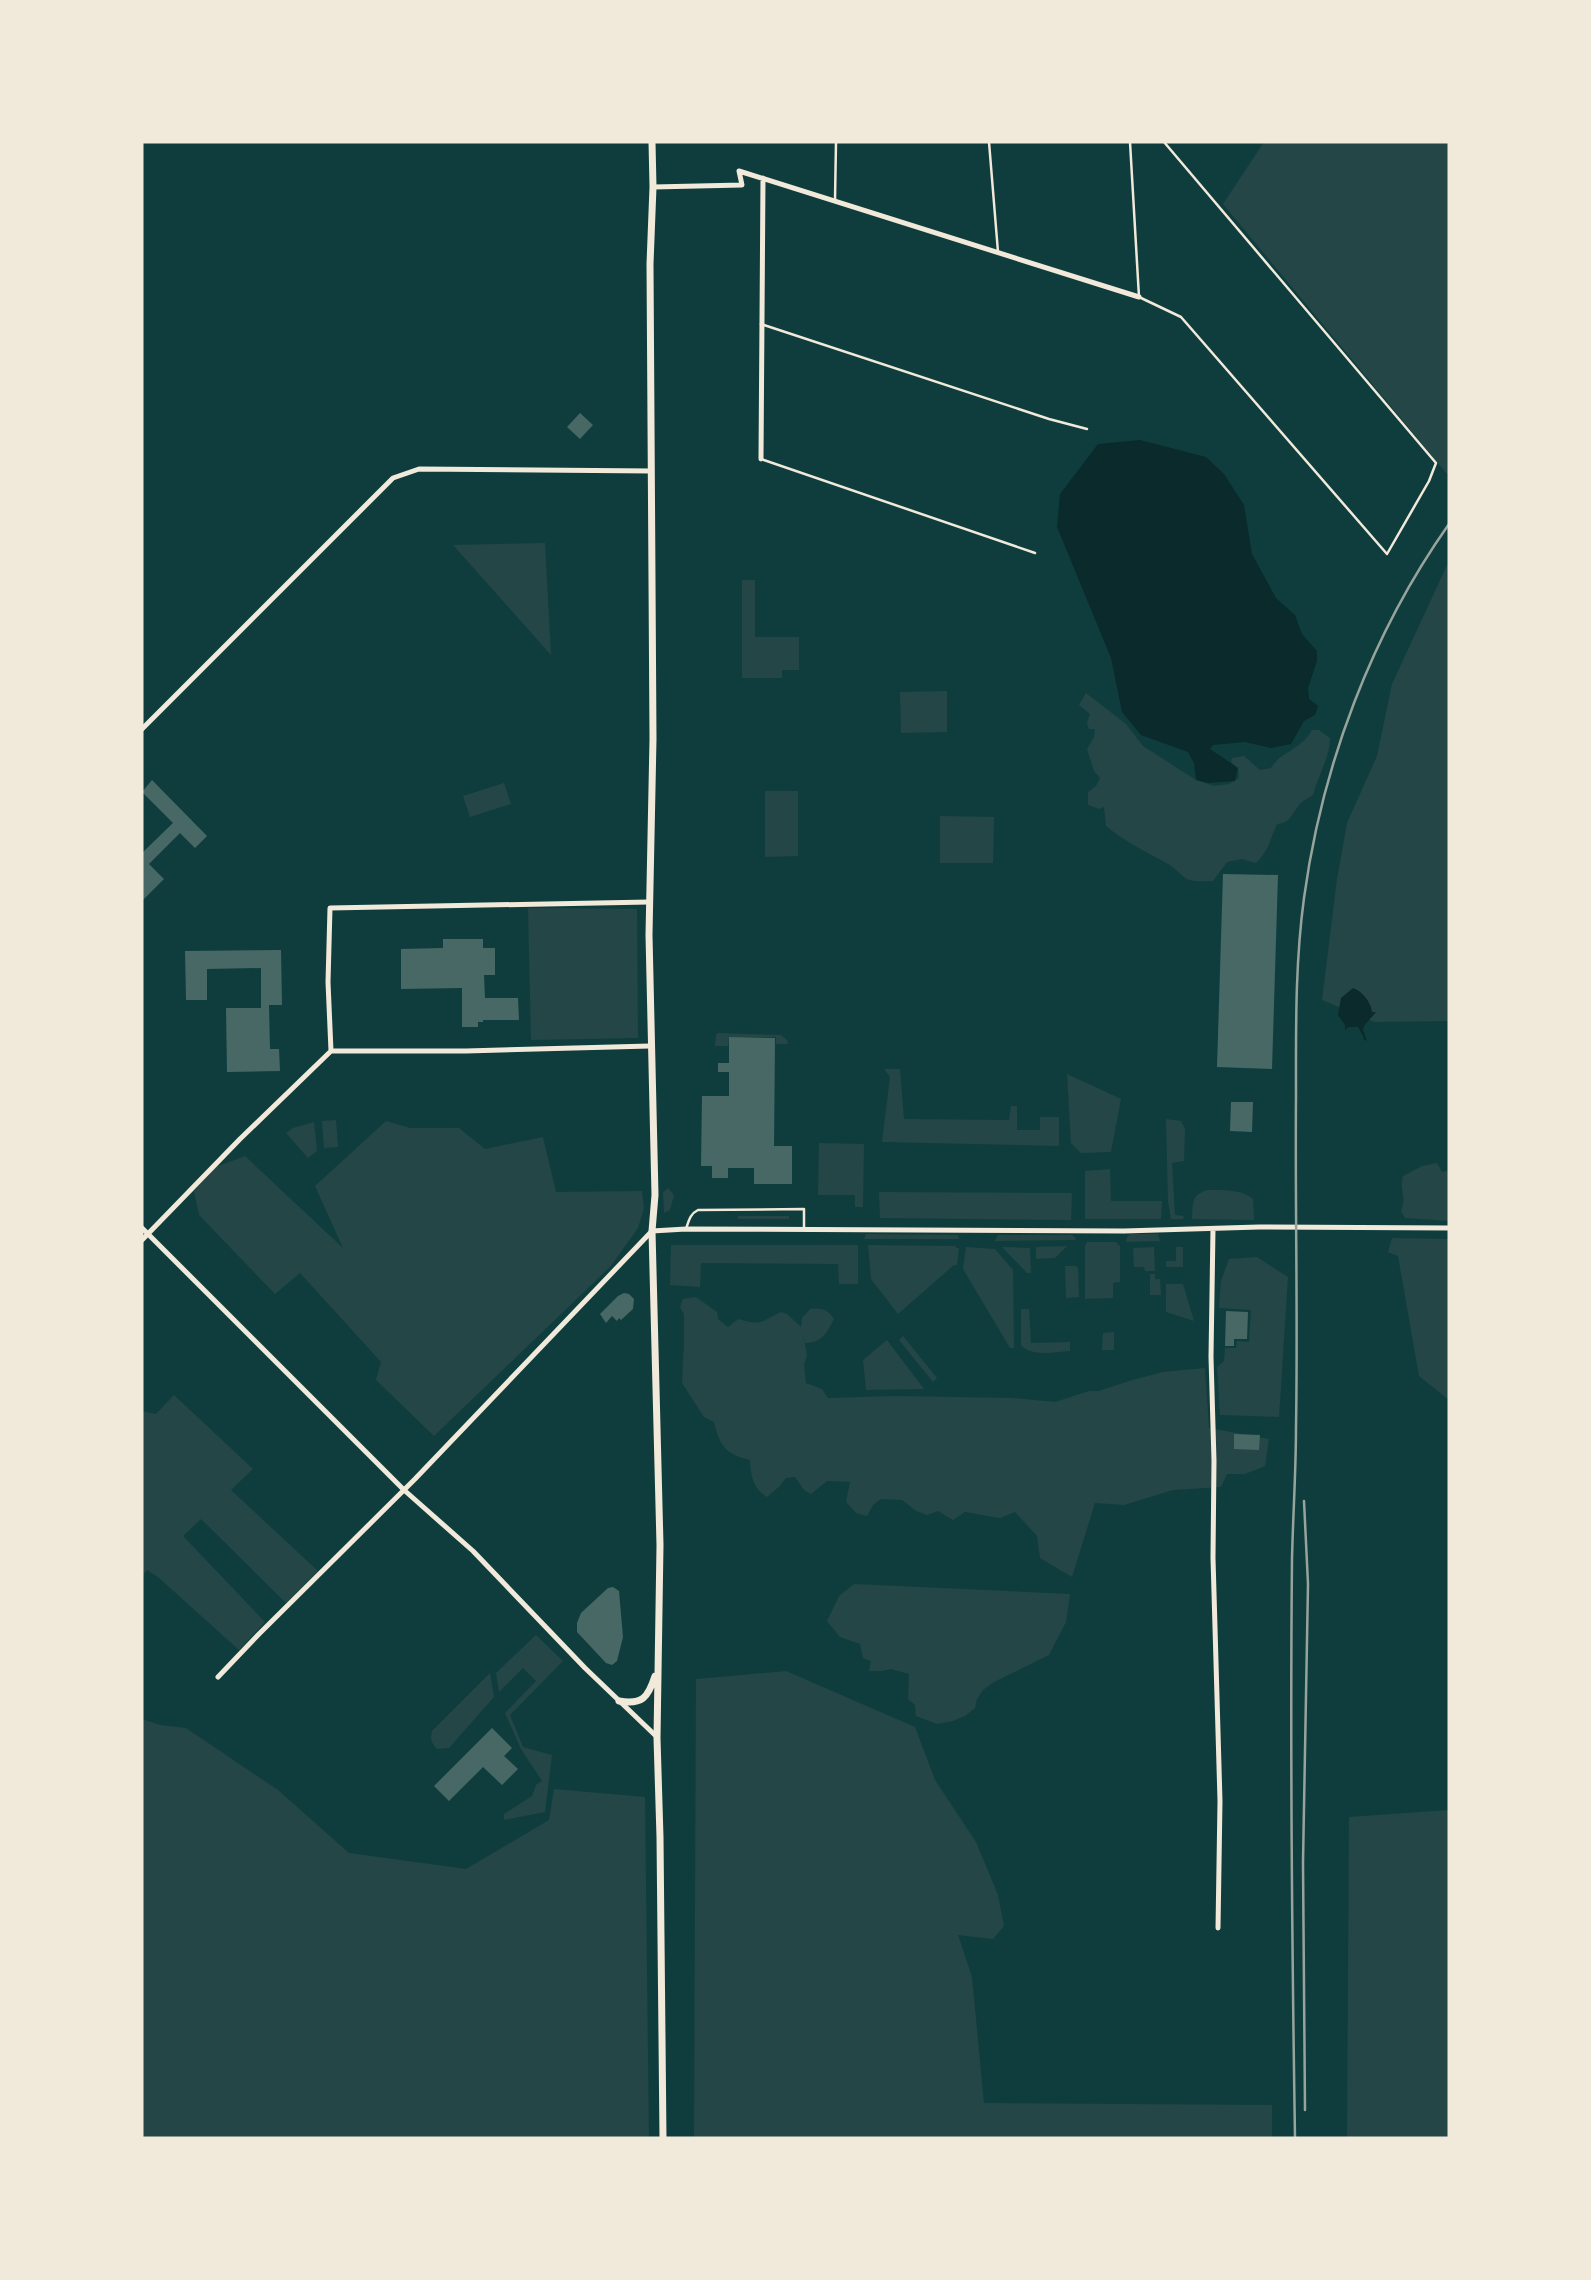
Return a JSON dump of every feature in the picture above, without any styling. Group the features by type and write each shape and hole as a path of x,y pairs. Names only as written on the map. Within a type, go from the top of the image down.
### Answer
{"main road":[{"path":"652,142 650,264 653,739 649,902 654,1195 652,1231 660,1545 657,1738 663,2138"},
{"path":"619,1701 640,1701 650,1692 657,1669"}],"street":[{"path":"653,187 742,185 739,171 1139,297"},
{"path":"761,459 763,178"},
{"path":"142,729 393,478 419,468 651,471"},
{"path":"331,1051 328,982 330,908 649,902"},
{"path":"142,1240 240,1139 331,1051 466,1051 650,1046"},
{"path":"218,1677 404,1490 652,1231 687,1228 1124,1231 1449,1227"},
{"path":"142,1228 404,1490 473,1551 657,1738"},
{"path":"1213,1229 1211,1357 1213,1567 1220,1801 1219,1928"}],"lane":[{"path":"835,200 836,142"},
{"path":"989,142 998,252"},
{"path":"1129,142 1139,297 1181,317 1387,554 1429,481 1436,463 1164,142"},
{"path":"761,324 1049,419 1087,429"},
{"path":"761,459 1034,553"},
{"path":"687,1228 692,1213 698,1210 804,1209 804,1229"}],"shaded area":[{"path":"1264,142 1449,142 1447,474 1223,204"},
{"path":"1140,440 1206,457 1224,474 1244,505 1252,554 1276,598 1295,615 1302,634 1317,651 1317,661 1308,688 1309,699 1318,706 1315,715 1304,721 1291,744 1271,748 1245,742 1213,745 1210,749 1238,768 1235,781 1209,783 1196,780 1194,763 1188,752 1141,735 1122,712 1111,658 1057,527 1060,494 1098,444"},
{"path":"545,543 551,655 453,545"},
{"path":"1449,561 1449,1021 1374,1022 1322,1000 1337,879 1347,823 1377,756 1392,684"},
{"path":"742,580 755,580 755,637 799,637 799,670 782,670 782,678 742,678"},
{"path":"947,691 947,732 901,733 900,692"},
{"path":"1086,693 1126,724 1143,746 1196,780 1214,786 1229,784 1239,778 1238,769 1231,762 1232,758 1244,756 1260,770 1271,768 1312,730 1319,730 1330,738 1328,753 1313,795 1300,804 1288,820 1277,824 1267,849 1256,863 1242,859 1227,862 1213,881 1190,880 1106,826 1104,807 1099,809 1088,805 1088,792 1096,786 1100,778 1094,771 1087,749 1095,729 1089,729 1087,723 1090,714 1079,705"},
{"path":"504,783 511,804 470,817 463,796"},
{"path":"765,791 798,791 798,856 765,857"},
{"path":"940,816 994,817 993,863 940,863"},
{"path":"528,908 637,909 638,1038 531,1040"},
{"path":"1353,988 1366,997 1372,1012 1376,1012 1364,1026 1367,1041 1363,1039 1358,1027 1348,1027 1345,1030 1345,1025 1338,1015 1341,998"},
{"path":"718,1033 781,1035 788,1044 776,1044 776,1037 729,1037 728,1046 715,1046"},
{"path":"884,1069 900,1069 904,1119 1009,1120 1011,1106 1017,1106 1017,1130 1040,1130 1040,1117 1059,1117 1059,1146 882,1142 890,1077"},
{"path":"1067,1074 1121,1099 1111,1152 1081,1153 1071,1143"},
{"path":"1166,1119 1181,1121 1185,1129 1184,1161 1172,1163 1175,1215 1184,1216 1183,1219 1171,1219"},
{"path":"336,1120 338,1147 324,1148 322,1121"},
{"path":"386,1121 410,1128 459,1128 485,1149 543,1137 556,1192 642,1191 644,1208 638,1228 611,1266 434,1436 376,1380 381,1362 300,1273 275,1294 199,1215 194,1191 216,1167 245,1156 343,1248 315,1186"},
{"path":"314,1122 317,1151 308,1158 286,1133"},
{"path":"819,1143 864,1144 863,1207 855,1207 855,1195 818,1195"},
{"path":"1437,1163 1442,1172 1449,1170 1449,1221 1405,1218 1401,1211 1403,1176 1422,1166"},
{"path":"1110,1169 1111,1201 1162,1201 1161,1219 1085,1219 1085,1171"},
{"path":"668,1188 674,1195 670,1210 664,1213 663,1192"},
{"path":"1208,1190 1243,1193 1253,1199 1254,1220 1192,1219 1196,1197"},
{"path":"879,1192 1072,1193 1071,1220 880,1218"},
{"path":"738,1216 789,1216 789,1219 738,1219"},
{"path":"866,1234 958,1235 959,1239 864,1239"},
{"path":"1130,1234 1158,1234 1160,1241 1126,1242"},
{"path":"998,1235 1072,1235 1076,1238 995,1241"},
{"path":"1392,1238 1449,1239 1449,1400 1419,1376 1398,1256 1388,1252"},
{"path":"1087,1242 1116,1242 1120,1246 1120,1282 1113,1283 1113,1298 1085,1299"},
{"path":"671,1245 858,1245 858,1284 839,1284 838,1264 701,1263 700,1287 670,1285"},
{"path":"868,1245 956,1246 959,1248 957,1265 898,1314 871,1279"},
{"path":"1067,1246 1055,1258 1036,1259 1036,1247"},
{"path":"966,1247 995,1249 1013,1270 1014,1348 1010,1348 963,1269"},
{"path":"1002,1247 1030,1248 1031,1273 1027,1273"},
{"path":"1154,1247 1155,1271 1134,1267 1133,1248"},
{"path":"1176,1247 1183,1247 1183,1267 1166,1267 1166,1261 1176,1261"},
{"path":"1257,1257 1288,1277 1279,1417 1220,1415 1217,1367 1224,1361 1225,1348 1236,1348 1237,1341 1249,1342 1251,1310 1219,1308 1221,1281 1229,1259"},
{"path":"1065,1266 1078,1268 1079,1297 1066,1298"},
{"path":"1150,1274 1155,1274 1155,1279 1160,1279 1161,1295 1150,1295"},
{"path":"1166,1284 1183,1284 1194,1321 1166,1312"},
{"path":"696,1297 717,1312 718,1319 728,1327 738,1319 761,1322 781,1312 801,1327 802,1318 810,1309 827,1311 834,1319 820,1339 805,1343 803,1334 807,1355 804,1365 806,1383 822,1389 828,1398 1012,1398 1055,1402 1163,1372 1205,1368 1209,1428 1269,1439 1265,1466 1245,1474 1227,1474 1221,1487 1173,1490 1124,1505 1095,1503 1072,1577 1040,1558 1037,1536 1015,1512 1000,1518 965,1512 953,1520 938,1511 927,1515 916,1511 902,1500 881,1499 873,1505 867,1516 856,1513 846,1502 850,1482 827,1481 811,1494 804,1490 795,1477 786,1478 767,1497 754,1482 750,1460 725,1448 714,1422 704,1417 682,1383 684,1314 680,1307 683,1299"},
{"path":"1021,1309 1029,1309 1031,1343 1070,1342 1070,1351 1044,1353 1025,1349 1021,1345"},
{"path":"1114,1332 1114,1350 1102,1350 1103,1333"},
{"path":"903,1336 937,1378 933,1382 899,1340"},
{"path":"887,1340 924,1389 866,1390 863,1360"},
{"path":"174,1395 253,1469 231,1490 318,1571 286,1603 201,1519 183,1536 265,1622 239,1650 158,1577 147,1570 142,1576 142,1411 156,1414"},
{"path":"854,1584 1070,1594 1066,1622 1049,1655 994,1682 983,1690 975,1708 965,1716 937,1724 916,1716 915,1705 908,1699 909,1674 891,1669 869,1671 871,1661 863,1658 860,1644 840,1637 827,1621 839,1596"},
{"path":"536,1635 563,1661 510,1715 523,1747 552,1755 545,1812 504,1820 504,1814 532,1796 536,1785 542,1781 521,1749 505,1713 536,1681 523,1668 499,1692 496,1673"},
{"path":"786,1671 915,1727 935,1780 976,1842 998,1895 1004,1926 993,1939 958,1935 972,1977 984,2103 1272,2105 1272,2138 694,2138 696,1679"},
{"path":"490,1673 494,1697 449,1748 437,1749 433,1745 432,1731"},
{"path":"142,1719 160,1725 186,1728 278,1790 349,1853 466,1869 549,1820 554,1789 645,1797 649,2138 142,2138"},
{"path":"1449,1810 1449,2138 1347,2138 1349,1817"}],"building":[{"path":"580,413 593,425 580,439 567,427"},
{"path":"152,780 207,836 195,848 180,833 149,864 164,879 142,901 142,853 173,823 142,792"},
{"path":"1223,874 1278,875 1272,1069 1217,1067"},
{"path":"443,939 483,939 483,948 495,948 495,975 484,975 485,998 518,998 519,1020 483,1020 478,1022 478,1027 462,1027 462,988 401,989 401,949 443,948"},
{"path":"281,950 282,1005 269,1005 270,1049 279,1049 280,1071 227,1072 226,1008 261,1008 261,968 207,969 207,1000 186,1000 185,951"},
{"path":"729,1037 775,1038 774,1146 792,1146 792,1184 754,1184 754,1168 728,1168 728,1178 712,1178 712,1166 701,1166 702,1096 729,1096 729,1072 718,1072 718,1063 729,1063"},
{"path":"1231,1102 1253,1102 1252,1132 1230,1131"},
{"path":"624,1293 634,1299 633,1309 621,1320 619,1318 617,1321 612,1316 606,1323 600,1314"},
{"path":"1226,1311 1248,1312 1247,1339 1234,1339 1234,1346 1225,1346"},
{"path":"1234,1434 1260,1435 1259,1450 1234,1449"},
{"path":"613,1587 619,1591 623,1637 617,1661 612,1665 606,1663 577,1632 577,1623 581,1613 608,1588"},
{"path":"492,1728 512,1748 504,1756 518,1769 502,1785 483,1767 449,1801 434,1786"}],"railway":[{"path":"1295,2138 1291,1631 1297,1386 1296,1022 1301,923 1312,848 1323,799 1354,702 1396,610 1449,524"},
{"path":"1304,1501 1308,1584 1303,1863 1305,2110"}]}
